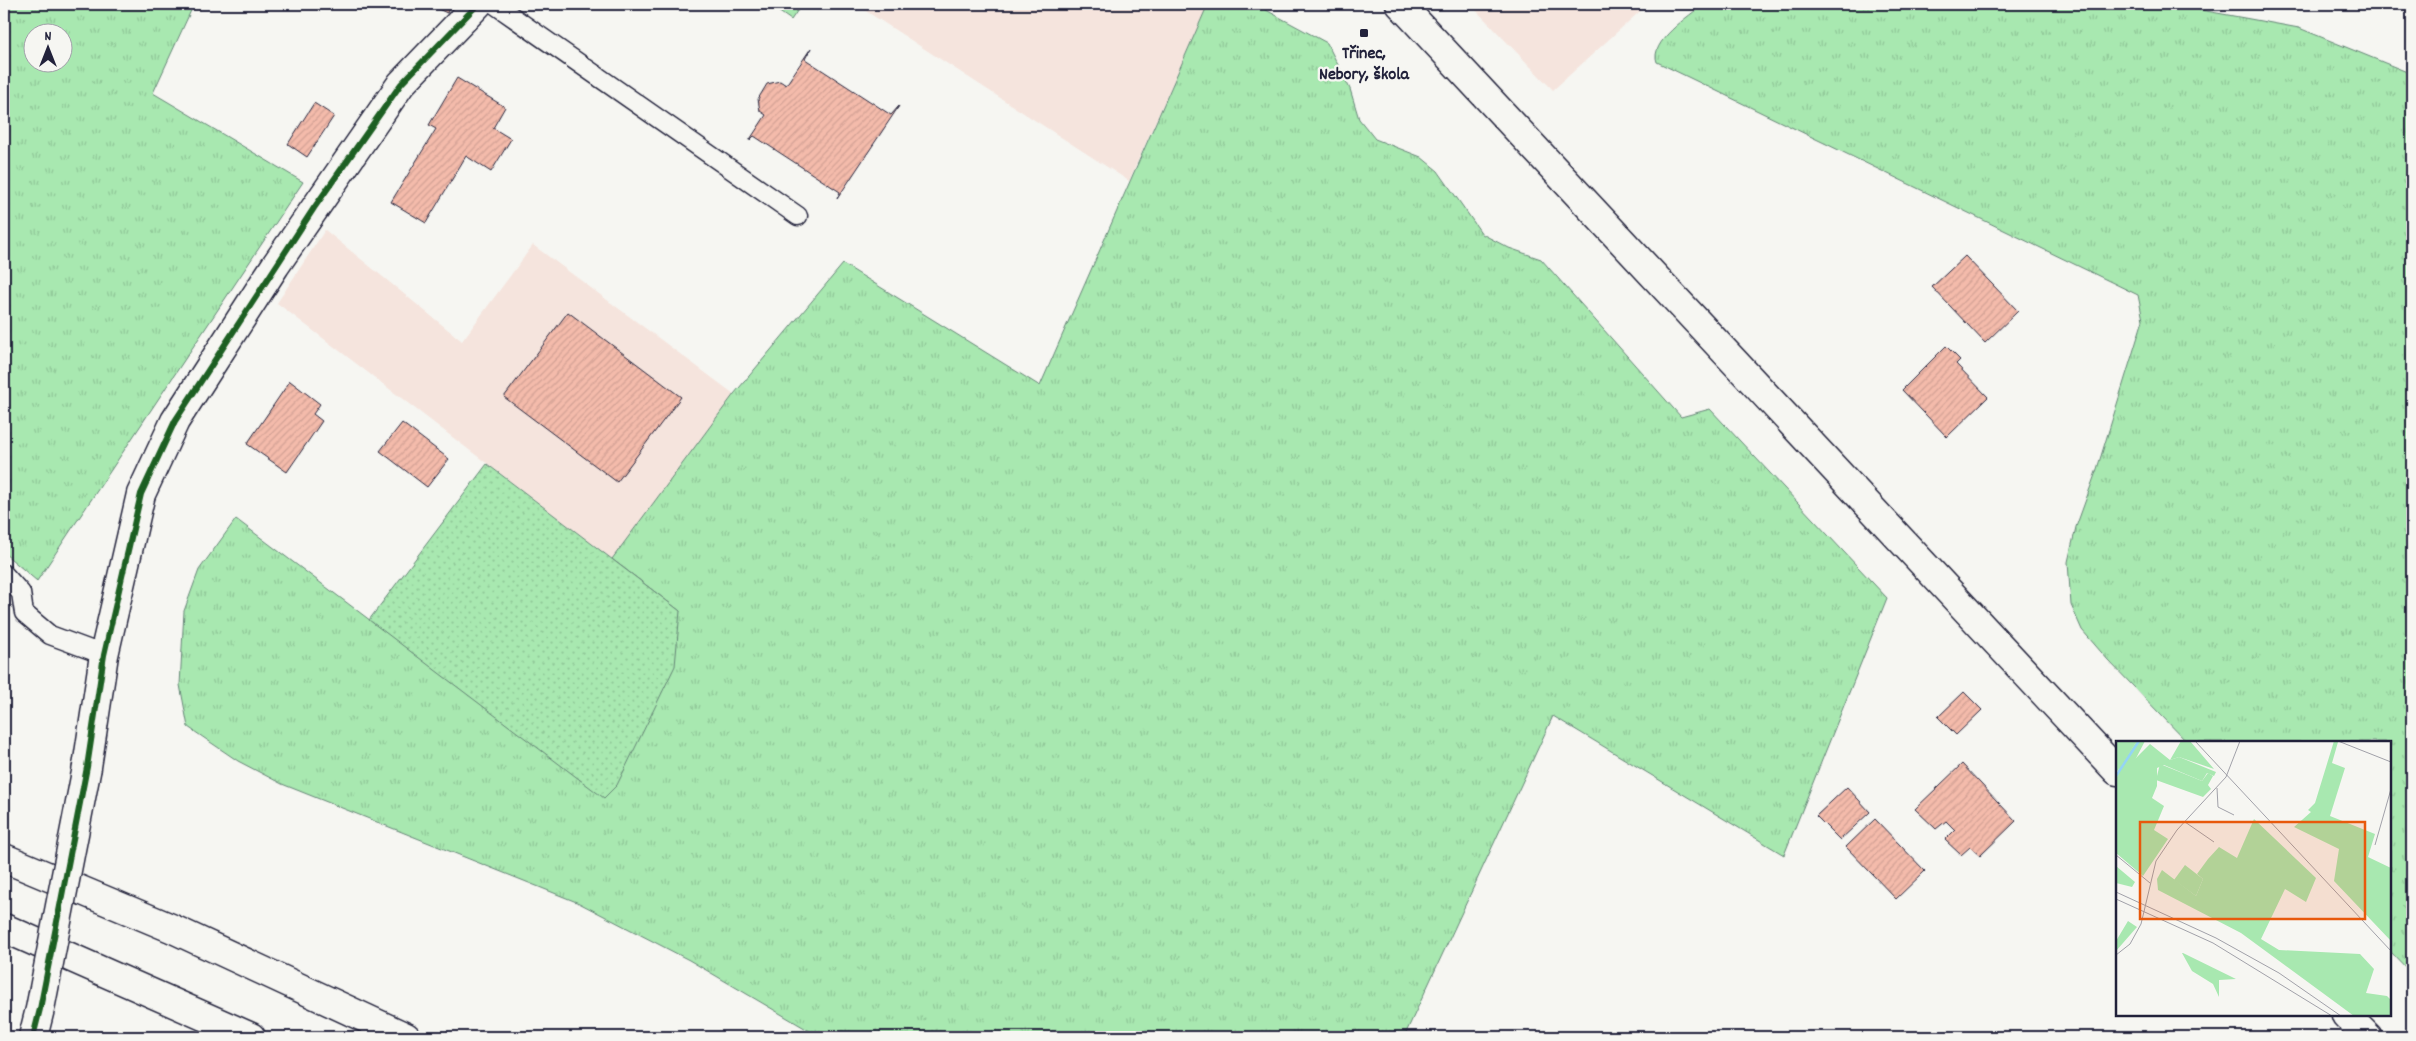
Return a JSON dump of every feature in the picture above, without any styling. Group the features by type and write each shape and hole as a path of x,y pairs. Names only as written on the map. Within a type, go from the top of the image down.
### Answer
{"main road":[{"path":"33,1037 40,1010 87,767 104,655 141,494 175,421 290,244 401,84 478,4"},
{"path":"1400,4 2116,771"},
{"path":"4,858 171,928 406,1037"},
{"path":"4,928 251,1037"},
{"path":"2347,1016 2368,1037"}],"lane":[{"path":"494,4 798,216"},
{"path":"4,574 21,593 24,613 50,635 104,655"}],"shaded area":[{"path":"855,4 1208,4 1129,181"},
{"path":"1470,4 1648,4 1553,90"},
{"path":"325,230 462,341 533,245 734,394 612,559 277,303"}],"green space":[{"path":"4,4 194,4 153,93 303,182 37,581 4,553"},
{"path":"768,4 802,4 791,20"},
{"path":"1208,4 1255,4 1327,43 1350,89 1359,119 1375,139 1421,157 1438,171 1482,234 1509,248 1541,259 1681,417 1710,409 1887,598 1784,855 1553,716 1404,1037 820,1037 689,960 579,903 282,784 238,761 188,727 180,685 184,611 199,570 236,519 604,797 680,611 612,559 734,394 843,264 1040,386"},
{"path":"1704,4 2168,4 2299,28 2412,74 2412,974 2391,952 2391,741 2186,741 2108,660 2082,630 2071,605 2068,562 2076,527 2097,469 2143,320 2138,295 1657,62 1656,54 1659,46 1664,38 1680,22"},
{"path":"487,464 680,611 675,666 617,785 604,798 369,620"}],"building":[{"path":"427,4 451,4 447,13"},
{"path":"811,48 805,59 891,115 899,106 837,199 840,192 754,136 749,141 766,115 760,111 758,99 767,84 780,81 786,85"},
{"path":"457,78 505,107 493,128 511,139 491,172 466,156 426,223 391,202 436,129 429,125"},
{"path":"314,103 334,116 307,157 288,144"},
{"path":"1965,256 2018,311 1985,343 1932,287"},
{"path":"568,312 681,397 617,482 504,397"},
{"path":"1946,346 1960,360 1956,364 1988,397 1947,437 1902,390"},
{"path":"290,381 320,404 313,414 322,421 287,472 247,444"},
{"path":"402,423 449,459 427,487 380,451"},
{"path":"1964,692 1982,710 1956,735 1938,717"},
{"path":"1962,764 2016,821 1980,856 1970,847 1961,855 1945,840 1955,830 1946,821 1936,829 1915,809"},
{"path":"1847,787 1870,812 1840,840 1816,816"},
{"path":"1875,819 1925,871 1896,899 1846,847"}],"cycle path":[{"path":"33,1037 87,767 104,655 141,494 175,421 314,208 401,84 478,4"}],"place":[{"name":"Třinec, Nebory, škola","path":"1364,33"}]}
